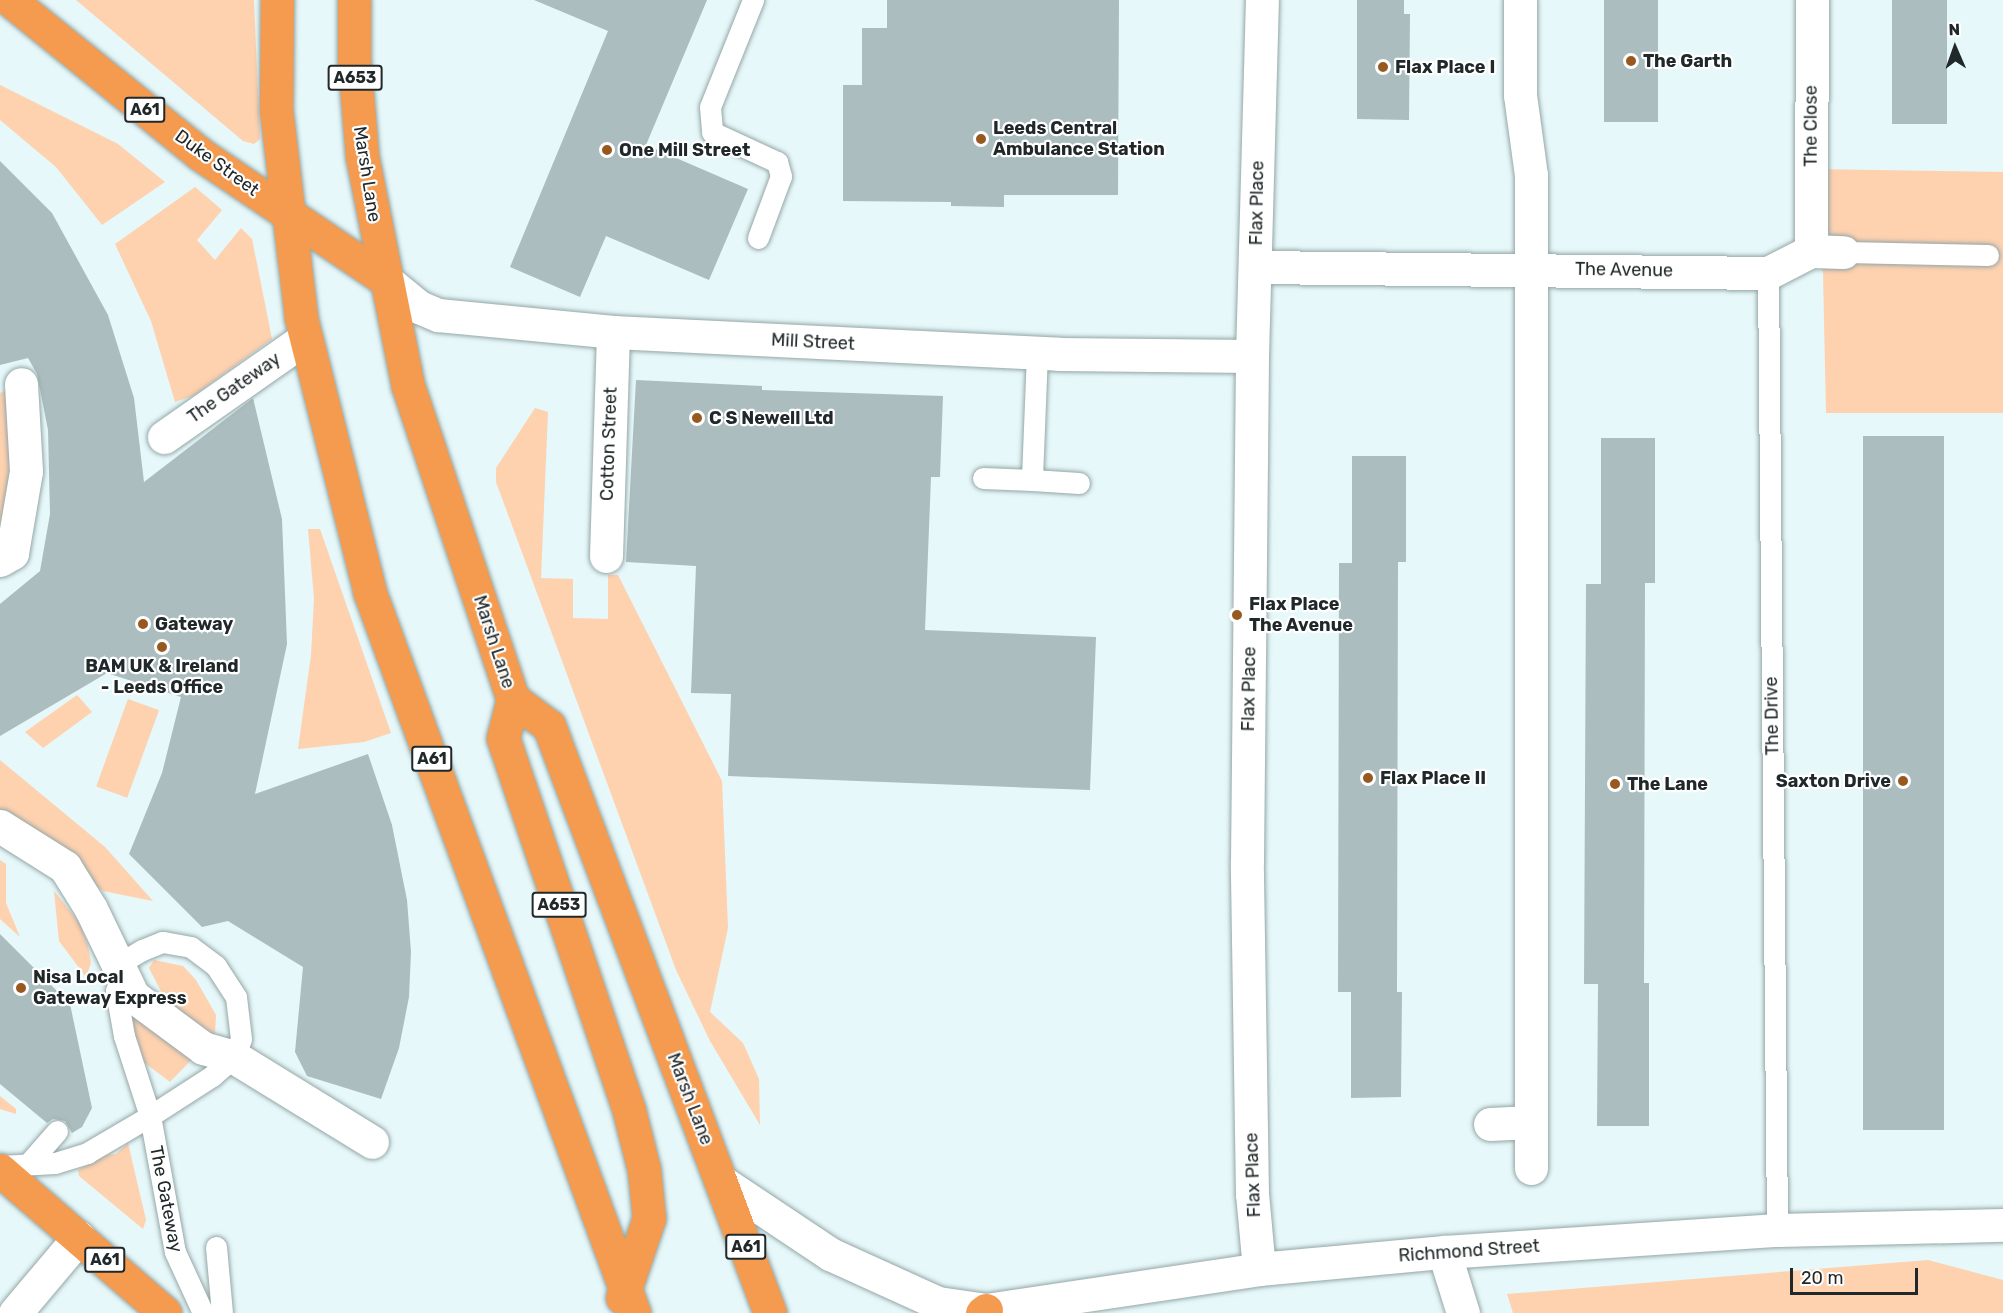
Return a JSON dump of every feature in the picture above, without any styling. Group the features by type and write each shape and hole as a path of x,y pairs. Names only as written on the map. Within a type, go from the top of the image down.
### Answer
{"highway":[{"name":"Duke Street","path":"10,0 200,154 286,212"},
{"name":"A61","path":"277,0 276,110 286,212 304,339 370,593 624,1306"},
{"name":"Marsh Lane","path":"354,0 359,131 408,386 513,699 549,726 770,1313"},
{"name":"A61","path":"286,212 386,280"},
{"name":"A653","path":"513,699 503,738 629,1111 644,1170 649,1218 624,1306"},
{"name":"A61","path":"10,1166 79,1237 165,1313"}],"street":[{"name":"Flax Place","path":"1259,1269 1252,1194 1247,861 1252,356 1262,0"},
{"path":"1520,0 1520,95 1530,153 1532,270 1530,1168"},
{"name":"The Close","path":"1812,0 1827,252"},
{"name":"The Avenue","path":"1256,267 1768,273 1827,252"},
{"name":"Mill Street","path":"386,280 419,307 438,315 613,332 1037,352 1252,356"},
{"name":"Cotton Street","path":"606,556 613,332"},
{"name":"The Gateway","path":"164,437 304,339"},
{"path":"0,560 12,553 26,471 21,384"},
{"path":"0,826 65,867 91,909 134,996 203,1048 234,1057 372,1142"},
{"path":"1490,1124 1531,1122"},
{"name":"Richmond Street","path":"722,1182 830,1254 923,1308 984,1312 1259,1269 1444,1252 1777,1230 2003,1226"},
{"path":"15,1313 79,1237"},
{"path":"1444,1252 1464,1313"}],"lane":[{"path":"753,0 710,107 712,132 777,162 781,176 758,238"},
{"name":"The Avenue","path":"1827,252 1988,255"},
{"name":"The Drive","path":"1768,273 1777,1230"},
{"path":"1032,480 1037,352"},
{"path":"983,478 1079,483"},
{"path":"121,970 127,959 162,942 191,947 216,966 236,997 242,1039 234,1057"},
{"name":"The Gateway","path":"121,970 116,991 124,1036 150,1116 174,1252 203,1313"},
{"name":"The Gateway","path":"10,1166 55,1163 87,1153 150,1116 234,1057"},
{"path":"10,1166 57,1131"},
{"path":"216,1247 222,1313"}],"shaded area":[{"path":"76,0 254,0 260,139 254,144 243,141"},
{"path":"0,85 118,144 165,182 102,225 56,167 0,120"},
{"path":"1811,169 2003,172 2003,413 1826,413 1823,272 1811,251"},
{"path":"195,187 222,210 197,240 215,260 241,228 252,239 272,339 193,396 175,402 151,321 115,244"},
{"path":"21,384 0,560 0,393"},
{"path":"535,408 548,412 541,578 573,579 573,618 608,619 608,575 618,575 722,781 728,928 710,1012 743,1043 759,1079 760,1125 710,1041 676,970 496,482 496,468"},
{"path":"308,529 320,529 391,733 364,742 298,749 311,655 314,599"},
{"path":"77,695 92,712 43,748 25,732"},
{"path":"128,699 159,710 127,798 96,786"},
{"path":"0,760 105,847 153,901 103,891 0,810"},
{"path":"0,860 6,864 6,903 20,937 0,919"},
{"path":"54,891 79,922 88,945 91,963 86,977 59,941"},
{"path":"154,960 183,966 196,980 216,1015 215,1035 167,1003 149,968"},
{"path":"126,1011 198,1053 170,1082 133,1054"},
{"path":"0,1096 16,1109 16,1114 0,1109"},
{"path":"128,1143 146,1220 143,1229 79,1176 78,1170 105,1155 116,1154"},
{"path":"1928,1260 2003,1280 2003,1313 1513,1313 1507,1294"}],"building":[{"name":"One Mill Street","path":"534,0 707,0 646,145 748,189 709,280 606,236 580,297 510,267 608,31"},
{"name":"Leeds Central Ambulance Station","path":"887,0 1119,0 1118,195 1004,195 1004,207 951,206 951,202 843,201 843,85 862,85 862,28 887,28"},
{"name":"Flax Place I","path":"1357,0 1404,0 1404,14 1410,14 1409,120 1357,119"},
{"name":"The Garth","path":"1604,0 1658,0 1658,122 1604,122"},
{"path":"1892,0 1947,0 1947,124 1892,124"},
{"name":"Gateway","path":"0,161 52,213 108,315 134,398 144,482 253,398 282,519 287,644 255,794 368,754 392,825 407,900 411,952 409,997 399,1048 381,1099 307,1076 295,1052 303,967 228,921 202,927 129,854 162,773 181,697 107,673 0,736 0,604 40,571 50,514 48,430 37,374 28,358 0,365"},
{"path":"636,380 762,386 762,390 943,396 940,477 931,477 925,630 1096,637 1090,790 728,776 731,694 691,693 696,566 626,562"},
{"name":"Saxton Drive","path":"1863,436 1944,436 1944,1130 1863,1130"},
{"name":"The Lane","path":"1601,438 1655,438 1655,583 1645,583 1644,983 1649,983 1649,1126 1597,1126 1598,984 1584,984 1586,584 1601,584"},
{"name":"Flax Place II","path":"1352,456 1406,456 1406,562 1398,562 1397,992 1402,992 1401,1097 1351,1098 1351,992 1338,992 1339,563 1352,563"},
{"path":"0,934 70,1004 92,1108 82,1127 72,1133 65,1121 53,1119 47,1123 0,1084"}],"place":[{"name":"The Garth","path":"1631,61"},
{"name":"Flax Place I","path":"1383,67"},
{"name":"Leeds Central Ambulance Station","path":"981,139"},
{"name":"One Mill Street","path":"607,150"},
{"name":"C S Newell Ltd","path":"697,418"},
{"name":"Flax Place The Avenue","path":"1237,615"},
{"name":"Gateway","path":"143,624"},
{"name":"BAM UK & Ireland - Leeds Office","path":"162,647"},
{"name":"Flax Place II","path":"1368,778"},
{"name":"Saxton Drive","path":"1903,781"},
{"name":"The Lane","path":"1615,784"},
{"name":"Nisa Local Gateway Express","path":"21,988"}]}
